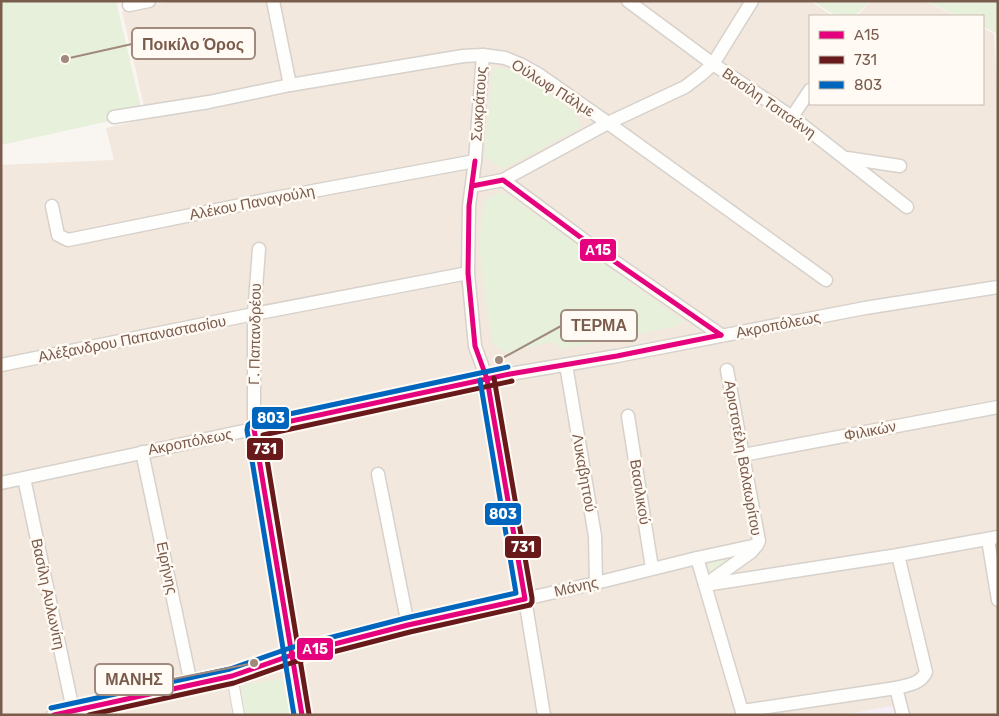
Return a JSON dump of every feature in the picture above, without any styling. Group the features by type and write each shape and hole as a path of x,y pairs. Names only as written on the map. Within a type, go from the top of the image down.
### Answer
{"street":[{"path":"129,6 149,1"},
{"path":"273,1 290,85"},
{"name":"Βασίλη Τσιτσάνη","path":"628,1 713,64 792,117 907,207"},
{"path":"472,186 504,180 608,123 685,87 713,64 752,1"},
{"name":"Ούλωφ Πάλμε","path":"114,117 209,102 290,85 463,56 483,55 505,58 538,74 826,280"},
{"name":"Σωκράτους","path":"483,55 475,162 469,206 468,273 475,346 486,379 544,715"},
{"path":"792,117 809,92"},
{"path":"844,158 900,166"},
{"name":"Αλέκου Παναγούλη","path":"52,206 58,235 68,240 270,199 475,162"},
{"path":"504,180 595,248 721,336"},
{"name":"Γ. Παπανδρέου","path":"259,249 254,314 254,429 302,715"},
{"name":"Αλέξανδρου Παπαναστασίου","path":"1,365 468,273"},
{"name":"Ακροπόλεως","path":"1,483 530,370 566,365 865,308 998,287"},
{"name":"Λυκαβηττού","path":"566,365 595,536 596,583"},
{"name":"Αριστοτέλη Βαλαωρίτου","path":"705,585 751,552 759,541 727,370"},
{"name":"Φιλικών","path":"743,455 998,407"},
{"name":"Βασιλικού","path":"628,416 652,568"},
{"name":"Ειρήνης","path":"142,452 191,684"},
{"path":"378,474 408,625"},
{"name":"Βασίλη Αυλωνίτη","path":"24,478 73,710"},
{"path":"705,585 993,539 998,600"},
{"name":"Αριστοτέλη Βαλαωρίτου","path":"697,558 757,545"},
{"path":"697,558 742,713 896,688 918,682 923,678 926,672 898,555"},
{"name":"Μάνης","path":"53,715 232,676 292,655 408,625 596,583 697,558"},
{"path":"232,676 239,715"},
{"path":"896,688 903,715"}],"shaded area":[{"path":"172,1 810,1 831,15 809,15 809,105 984,105 984,29 994,34 998,104 998,715 1,715 1,165 114,160 106,128 147,119 122,11"},
{"path":"871,1 924,1 954,15 858,15"},
{"path":"892,706 895,715 841,715"}],"green space":[{"path":"1,1 116,1 143,116 100,123 1,145"},
{"path":"813,1 870,1 856,15 834,15"},
{"path":"925,1 998,1 998,69 996,33 984,27 984,15 956,15"},
{"path":"493,67 519,70 575,112 581,127 504,169 484,157"},
{"path":"500,192 508,195 685,322 673,327 563,349 552,342 506,352 493,345 483,282 479,241 484,201"},
{"path":"736,554 735,559 711,574 708,561"},
{"path":"284,678 291,715 245,715 239,686"}],"transit line":[{"name":"Α15","path":"54,715 232,676 292,655 408,625 525,599 487,379 475,346 468,273 469,206 475,161"},
{"name":"Α15","path":"472,186 503,180 595,248 721,335"},
{"name":"Α15","path":"302,715 254,429 510,374 617,356 721,335"},
{"name":"803","path":"294,715 247,430 248,425 252,422 508,367"},
{"name":"731","path":"89,715 234,683 294,662 410,632 530,605 532,598 494,378"},
{"name":"803","path":"51,708 230,669 290,648 406,618 516,593 480,380"},
{"name":"731","path":"309,714 263,435 512,381"}],"place":[{"name":"Ποικίλο Όρος","path":"65,59"},
{"name":"ΤΕΡΜΑ","path":"499,360"},
{"name":"ΜΑΝΗΣ","path":"254,663"}]}
